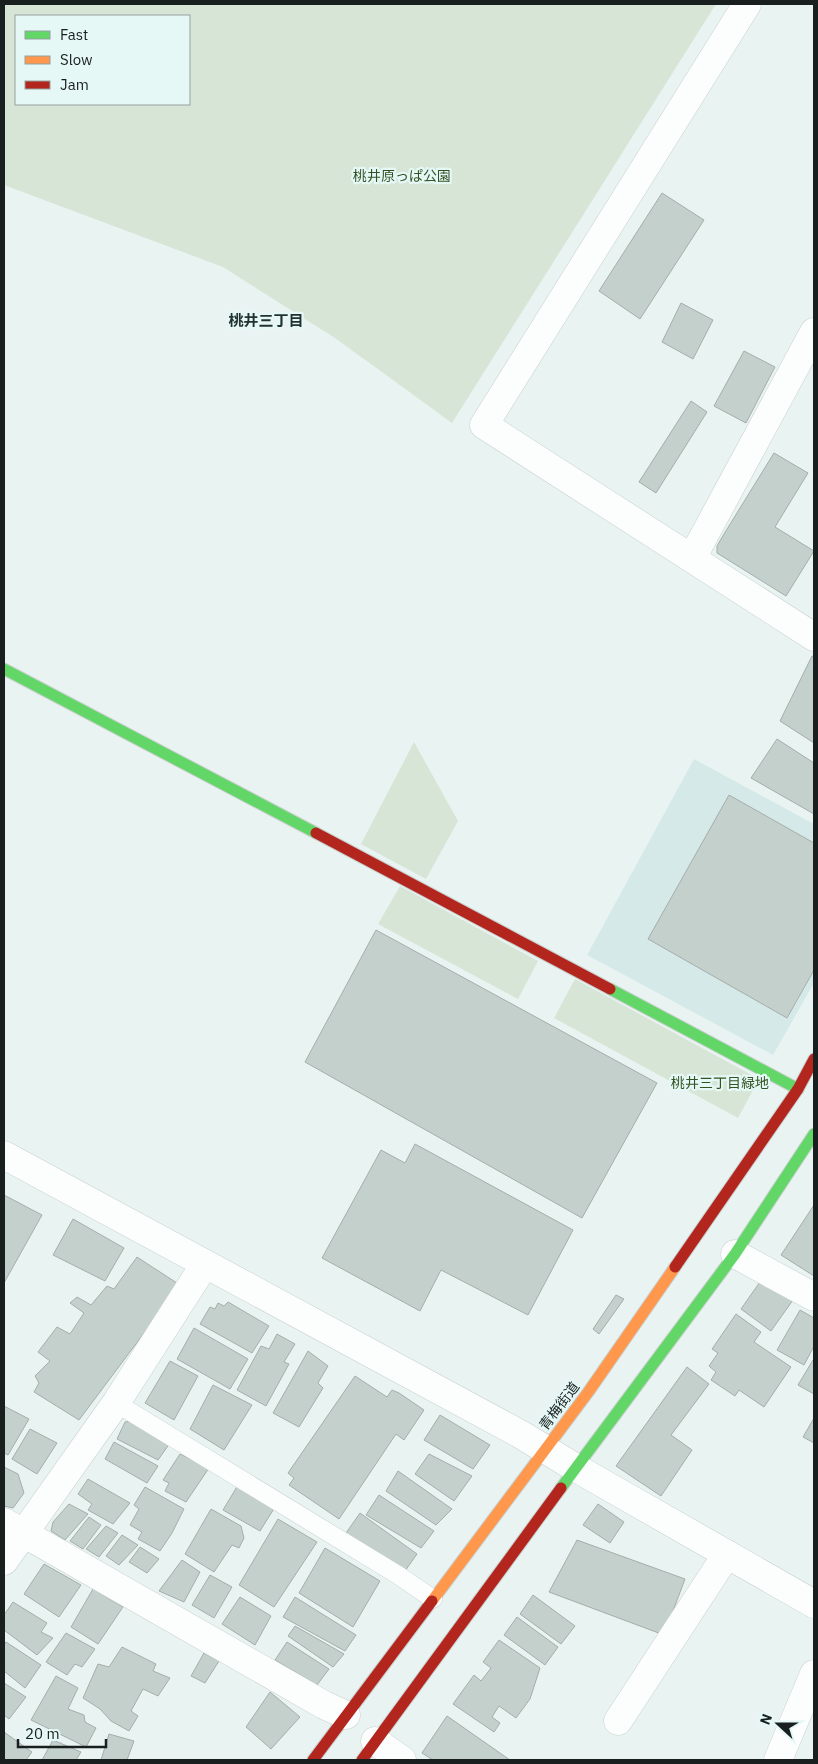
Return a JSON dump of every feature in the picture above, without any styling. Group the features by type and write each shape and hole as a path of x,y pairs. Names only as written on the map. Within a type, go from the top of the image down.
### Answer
{"main road":[{"path":"4,669 798,1089"},
{"name":"青梅街道","path":"313,1760 589,1391 798,1089 814,1059"},
{"path":"368,1751 735,1254 814,1134"}],"street":[{"path":"747,4 484,425 814,637"},
{"path":"692,558 814,332"},
{"path":"4,1156 545,1448 576,1468 814,1604"},
{"path":"735,1254 814,1297"},
{"path":"4,1561 14,1528 116,1403 205,1264"},
{"path":"14,1528 324,1705 346,1715"},
{"path":"618,1721 726,1554"},
{"path":"778,1760 814,1674"},
{"path":"368,1751 402,1760"}],"lane":[{"path":"116,1403 390,1570 433,1599"}],"shaded area":[{"path":"694,759 814,824 814,983 773,1055 587,955"}],"green space":[{"name":"桃井原っぱ公園","path":"4,4 716,4 452,423 335,338 223,267 4,185"},
{"path":"414,742 458,821 426,879 361,844"},
{"path":"400,886 538,961 518,999 378,924"},
{"name":"桃井三丁目緑地","path":"575,979 759,1079 738,1118 554,1018"}],"building":[{"path":"662,193 704,220 640,319 599,291"},
{"path":"681,303 713,320 693,359 662,342"},
{"path":"744,351 775,367 746,423 714,406"},
{"path":"691,401 707,412 656,493 639,482"},
{"path":"774,453 808,473 775,527 814,551 786,596 717,553 717,546"},
{"path":"812,656 814,657 814,743 780,721"},
{"path":"777,739 814,763 814,814 751,778"},
{"path":"729,795 814,843 814,970 787,1018 648,939"},
{"path":"376,930 657,1083 582,1218 305,1062"},
{"path":"415,1144 573,1230 528,1315 441,1270 420,1311 322,1258 381,1150 405,1163"},
{"path":"4,1195 42,1215 4,1283"},
{"path":"814,1205 814,1276 781,1255"},
{"path":"73,1219 124,1248 105,1281 53,1255"},
{"path":"137,1257 180,1285 79,1420 34,1392 39,1383 35,1376 50,1361 38,1352 57,1327 70,1334 84,1313 70,1303 77,1297 91,1305 107,1286 114,1289"},
{"path":"762,1279 793,1300 771,1331 741,1309"},
{"path":"616,1295 624,1299 599,1334 593,1329"},
{"path":"228,1302 269,1326 252,1353 200,1324 210,1307 215,1309 218,1303 224,1306"},
{"path":"800,1310 814,1318 814,1346 804,1365 777,1350"},
{"path":"736,1314 761,1332 754,1342 791,1367 764,1407 739,1390 735,1396 711,1380 716,1372 709,1366 718,1353 712,1349"},
{"path":"194,1328 248,1359 230,1389 177,1359"},
{"path":"277,1334 295,1344 284,1362 289,1364 266,1406 237,1390 261,1346 269,1349"},
{"path":"308,1351 328,1366 318,1383 323,1388 299,1427 273,1413"},
{"path":"170,1361 198,1376 174,1420 145,1403"},
{"path":"814,1361 814,1394 798,1385"},
{"path":"687,1367 709,1384 671,1435 692,1450 661,1496 616,1466"},
{"path":"355,1376 387,1397 392,1390 424,1410 404,1440 396,1434 339,1519 289,1485 294,1478 288,1473"},
{"path":"213,1385 252,1405 224,1450 190,1429"},
{"path":"4,1406 29,1419 8,1455 4,1453"},
{"path":"440,1415 490,1445 473,1469 424,1440"},
{"path":"814,1418 814,1443 803,1437"},
{"path":"132,1421 170,1443 158,1460 117,1439 125,1422"},
{"path":"30,1429 57,1443 37,1474 12,1459"},
{"path":"114,1442 158,1466 147,1483 105,1459"},
{"path":"180,1454 209,1468 186,1502 165,1491 169,1483 163,1480"},
{"path":"429,1454 472,1476 454,1501 415,1474"},
{"path":"4,1467 18,1474 24,1493 13,1508 4,1506"},
{"path":"398,1471 452,1509 436,1525 386,1491"},
{"path":"88,1479 130,1503 113,1524 88,1510 92,1504 78,1494"},
{"path":"238,1485 275,1507 260,1531 223,1510"},
{"path":"145,1487 184,1509 160,1551 138,1539 142,1532 130,1525 139,1509 134,1505"},
{"path":"379,1495 434,1531 421,1548 366,1515"},
{"path":"69,1504 88,1514 65,1540 51,1531 53,1522"},
{"path":"598,1504 624,1522 610,1543 583,1525"},
{"path":"211,1509 241,1526 244,1538 239,1548 232,1545 214,1572 185,1554"},
{"path":"360,1513 417,1554 405,1571 346,1533"},
{"path":"89,1517 101,1525 83,1549 70,1541"},
{"path":"278,1519 317,1542 274,1607 239,1585"},
{"path":"106,1526 118,1533 99,1557 86,1549"},
{"path":"122,1535 138,1545 119,1565 106,1556"},
{"path":"577,1540 685,1579 664,1635 549,1592"},
{"path":"140,1547 159,1559 147,1573 129,1562"},
{"path":"325,1548 380,1581 353,1627 299,1593"},
{"path":"182,1560 200,1572 184,1602 159,1591"},
{"path":"44,1564 81,1585 59,1617 24,1594"},
{"path":"210,1575 232,1587 214,1618 192,1605"},
{"path":"93,1589 123,1607 98,1644 71,1627"},
{"path":"533,1595 575,1626 561,1644 520,1614"},
{"path":"240,1597 271,1616 255,1645 222,1624"},
{"path":"295,1597 356,1635 345,1651 283,1617"},
{"path":"13,1602 47,1623 41,1632 53,1638 37,1655 4,1630 4,1615"},
{"path":"517,1617 558,1647 545,1665 504,1635"},
{"path":"295,1626 344,1654 333,1667 288,1636"},
{"path":"66,1633 95,1649 82,1667 75,1664 67,1675 46,1662"},
{"path":"499,1640 540,1668 530,1699 516,1718 499,1706 492,1717 500,1723 494,1732 453,1704 474,1675 481,1681 491,1668 483,1662"},
{"path":"6,1642 41,1665 25,1688 4,1671 4,1645"},
{"path":"287,1642 329,1669 317,1685 275,1660"},
{"path":"122,1647 156,1664 153,1671 170,1678 158,1696 143,1689 131,1711 138,1716 129,1731 111,1721 100,1709 83,1698 98,1664 109,1667"},
{"path":"204,1653 219,1661 205,1683 191,1676"},
{"path":"56,1676 78,1688 68,1709 84,1715 85,1722 96,1728 86,1747 31,1720"},
{"path":"4,1683 26,1697 9,1719 4,1715"},
{"path":"270,1692 300,1717 271,1749 246,1727"},
{"path":"447,1716 510,1760 433,1760 422,1753"},
{"path":"4,1732 32,1752 26,1760 4,1760"},
{"path":"109,1734 134,1741 127,1760 101,1760"},
{"path":"53,1740 81,1752 76,1760 42,1760"}],"traffic: fast":[{"path":"4,669 316,833"},
{"path":"610,989 798,1089"},
{"path":"561,1488 735,1254 814,1134"}],"traffic: slow":[{"path":"432,1601 589,1391 675,1267"}],"traffic: jam":[{"path":"316,833 610,989"},
{"path":"675,1267 798,1089 814,1059"},
{"path":"362,1760 561,1488"},
{"path":"313,1760 432,1601"}],"district":[{"name":"桃井三丁目","path":"266,321"}]}
